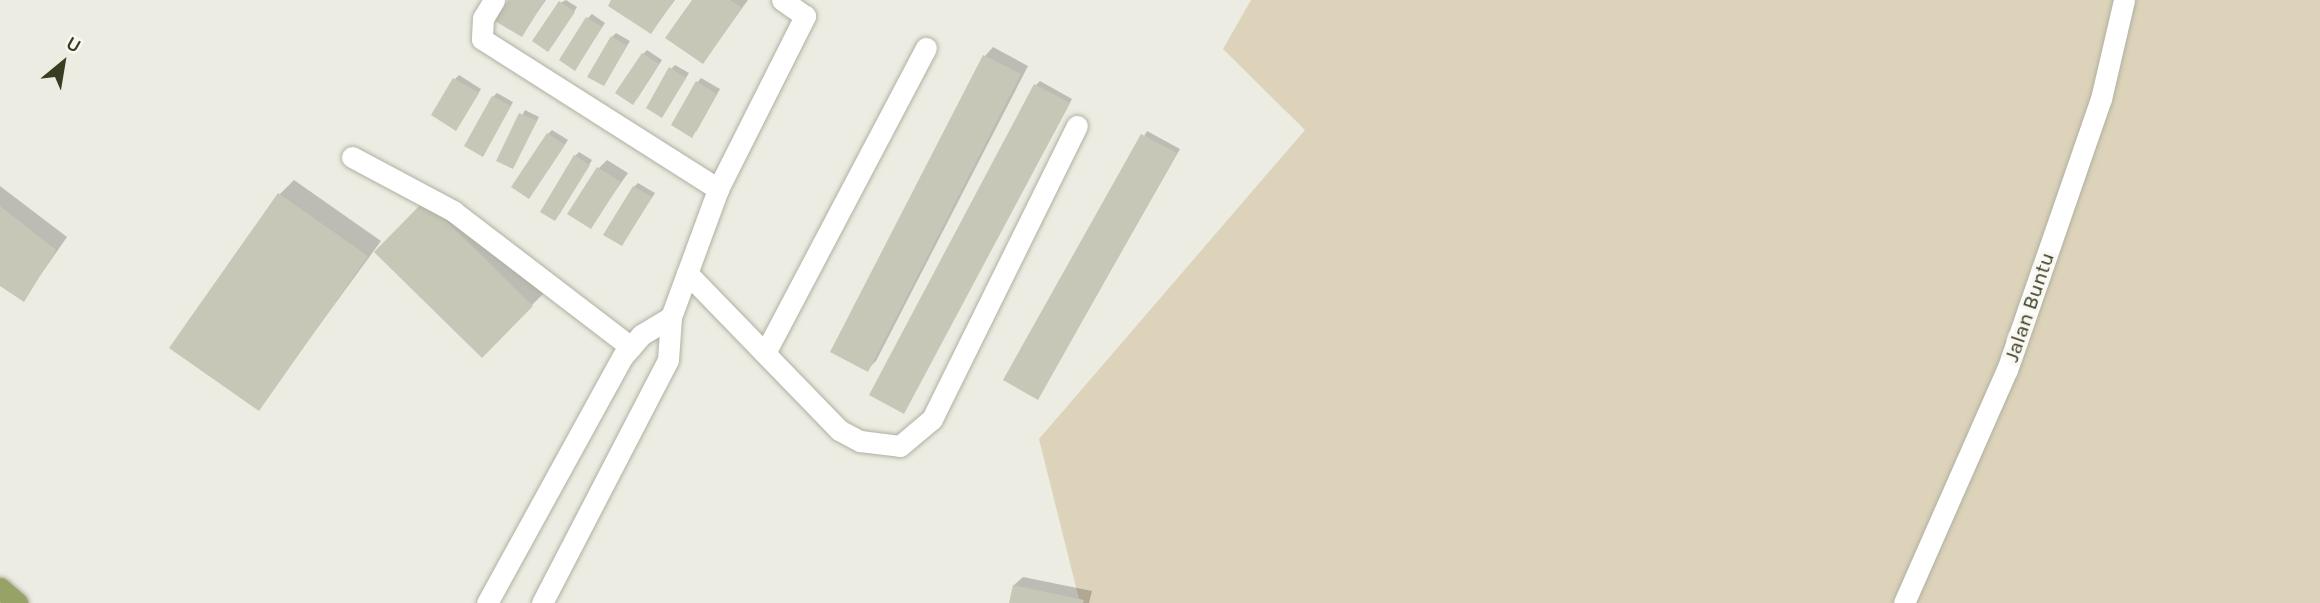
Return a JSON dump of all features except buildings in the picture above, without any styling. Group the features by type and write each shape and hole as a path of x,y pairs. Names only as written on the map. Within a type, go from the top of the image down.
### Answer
{"main road":[{"path":"0,589 17,603"}],"street":[{"path":"494,0 483,18 482,39 718,189"},
{"path":"542,603 668,360 671,317 718,189 805,16 782,0"},
{"name":"Jalan Buntu","path":"1904,603 2007,370 2101,99 2124,0"},
{"path":"765,354 926,48"},
{"path":"687,273 839,430 881,446 900,446 920,434 932,419 1077,126"},
{"path":"352,157 453,211 631,347"},
{"path":"487,603 631,347 671,317"}],"shaded area":[{"path":"1251,0 2320,0 2320,603 1080,603 1039,439 1305,130 1223,49"}]}
